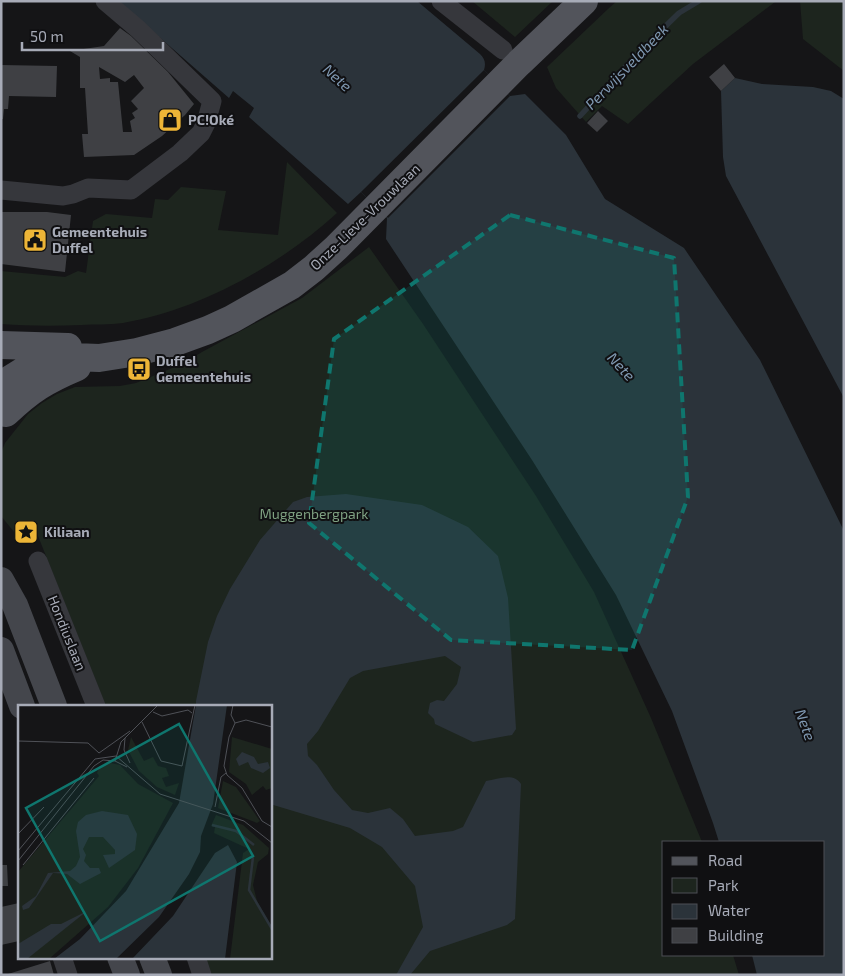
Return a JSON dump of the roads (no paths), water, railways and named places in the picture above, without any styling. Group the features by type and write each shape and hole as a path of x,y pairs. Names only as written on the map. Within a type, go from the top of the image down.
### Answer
{"main road":[{"name":"Onze-Lieve-Vrouwlaan","path":"99,358 137,352 175,342 220,325 292,285 336,248 584,1"},
{"path":"1,345 73,346 99,358"},
{"path":"1,385 28,368 48,360 73,357 99,358"},
{"path":"3,414 30,391 43,383 99,358"}],"street":[{"path":"1,190 63,196 88,188 131,190 180,153 202,133 212,101 138,29 105,1"},
{"path":"442,1 503,50"},
{"name":"Hondiuslaan","path":"38,561 96,705"},
{"path":"1,580 15,605 54,705"},
{"path":"1,650 22,705"},
{"path":"62,958 68,975"},
{"path":"120,958 127,975"},
{"path":"152,958 159,975"},
{"path":"196,958 202,975"}],"water":[{"name":"Nete","path":"118,1 417,1 480,54 485,61 484,70 510,96 525,94 566,135 605,199 684,248 760,360 844,531 844,975 757,975 752,956 825,956 825,841 719,841 672,711 616,595 532,460 386,239 387,218 361,192 348,204 249,117 254,108 233,91 229,98"},
{"path":"735,78 762,84 813,87 831,91 844,99 844,398 726,176 723,157 721,91"},
{"path":"346,494 422,505 468,527 498,556 508,598 516,729 512,735 473,742 435,724 434,719 428,713 430,703 437,700 444,701 457,684 461,667 445,656 363,671 350,678 318,731 307,744 308,756 352,810 368,813 390,808 403,819 415,836 453,831 463,827 486,781 510,777 518,780 521,784 515,919 507,925 430,951 410,975 396,975 423,927 415,886 382,847 350,828 271,804 271,705 196,705 208,642 217,616 230,589 260,540 293,502 307,497"}],"waterway":[{"name":"Perwijsveldbeek","path":"580,116 639,52 679,13 699,1"}],"place":[{"name":"PC!Oké","path":"170,120"},
{"name":"Gemeentehuis Duffel","path":"35,240"},
{"name":"Duffel Gemeentehuis","path":"139,369"},
{"name":"Kiliaan","path":"26,532"}],"park label":[{"name":"Muggenbergpark","path":"314,514"}]}
